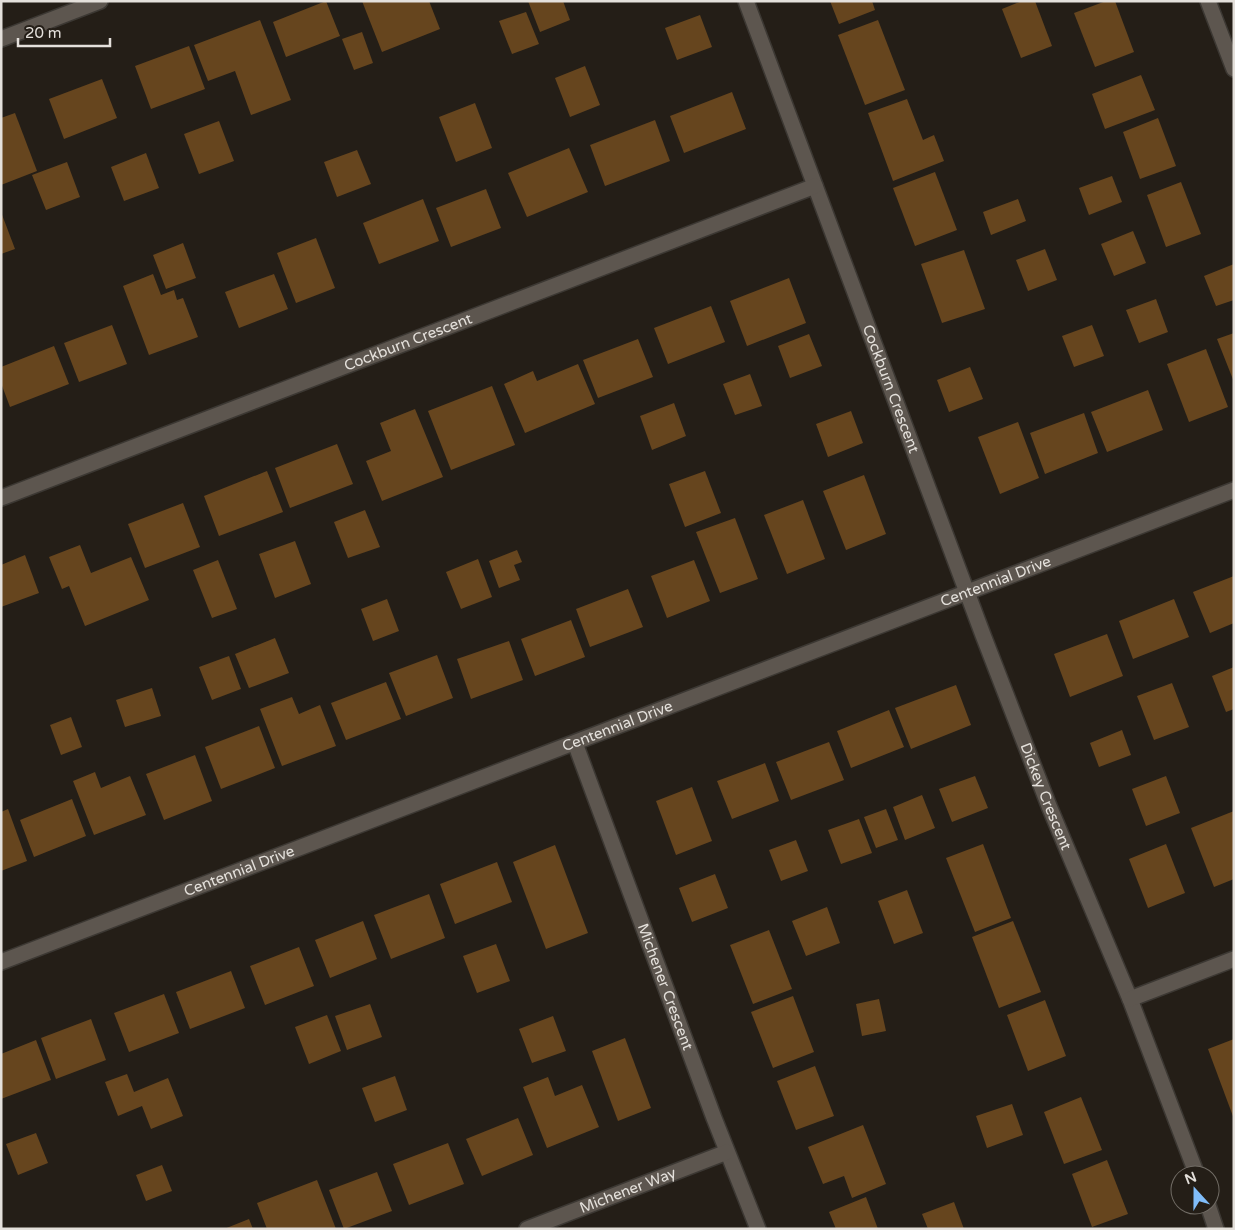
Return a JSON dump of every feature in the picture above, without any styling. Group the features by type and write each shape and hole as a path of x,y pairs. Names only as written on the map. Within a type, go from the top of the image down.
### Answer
{"street":[{"path":"1,39 100,1"},
{"name":"Cockburn Crescent","path":"746,1 968,591"},
{"path":"1208,1 1234,69"},
{"name":"Cockburn Crescent","path":"1,498 815,186"},
{"name":"Centennial Drive","path":"1,962 1234,490"},
{"name":"Dickey Crescent","path":"968,591 1050,806 1130,999 1193,1165"},
{"name":"Michener Crescent","path":"576,743 727,1152 758,1229"},
{"path":"1130,999 1234,959"},
{"name":"Michener Way","path":"527,1229 727,1152"},
{"path":"1211,1215 1216,1229"}],"building":[{"path":"326,1 340,36 286,57 273,22"},
{"path":"362,1 429,1 440,29 382,52"},
{"path":"528,1 563,1 570,20 540,32"},
{"path":"830,1 872,1 875,10 839,24"},
{"path":"1022,1 1035,1 1052,46 1021,58 1002,9"},
{"path":"1106,1 1115,1 1134,52 1095,67 1074,13"},
{"path":"526,12 539,44 512,54 499,21"},
{"path":"700,15 712,47 677,60 665,28"},
{"path":"260,20 291,100 251,115 235,71 208,81 194,45"},
{"path":"878,20 905,90 865,105 838,35"},
{"path":"362,32 373,63 354,70 342,39"},
{"path":"189,46 205,89 151,109 135,66"},
{"path":"585,66 600,105 570,117 555,78"},
{"path":"1141,75 1155,110 1105,129 1092,94"},
{"path":"102,79 117,118 64,139 49,99"},
{"path":"732,92 746,129 684,153 670,116"},
{"path":"907,99 923,140 934,135 944,161 893,181 868,113"},
{"path":"475,103 492,148 456,162 439,117"},
{"path":"15,113 37,171 1,185 1,118"},
{"path":"1158,118 1176,166 1140,179 1123,132"},
{"path":"655,120 670,161 605,186 590,145"},
{"path":"219,121 234,161 199,174 184,134"},
{"path":"569,148 588,192 527,217 508,173"},
{"path":"357,150 371,184 337,197 324,162"},
{"path":"146,153 159,188 124,201 111,167"},
{"path":"67,162 80,197 46,210 32,175"},
{"path":"935,172 957,230 915,246 893,188"},
{"path":"1112,176 1122,202 1089,215 1079,188"},
{"path":"1181,182 1201,234 1166,247 1147,195"},
{"path":"486,189 501,228 451,247 436,208"},
{"path":"423,199 439,241 379,264 363,223"},
{"path":"1018,199 1026,221 991,235 983,212"},
{"path":"1,212 15,249 1,254"},
{"path":"1133,231 1146,263 1114,276 1101,244"},
{"path":"316,238 335,288 296,303 277,253"},
{"path":"183,243 196,278 166,289 153,255"},
{"path":"1045,249 1057,280 1028,291 1016,260"},
{"path":"964,250 985,309 942,323 921,264"},
{"path":"1234,264 1234,300 1216,306 1204,276"},
{"path":"153,274 161,295 174,290 177,300 183,298 198,337 149,355 123,286"},
{"path":"274,274 288,309 239,328 225,292"},
{"path":"789,278 806,323 747,346 730,301"},
{"path":"1156,299 1168,332 1139,343 1126,310"},
{"path":"711,306 725,342 668,364 654,328"},
{"path":"112,325 127,364 79,382 64,343"},
{"path":"1092,325 1104,356 1074,367 1062,336"},
{"path":"1234,333 1234,382 1217,339"},
{"path":"809,334 822,366 790,378 778,346"},
{"path":"638,339 653,377 598,398 583,360"},
{"path":"54,346 69,384 10,407 1,383 1,367"},
{"path":"1206,349 1228,407 1189,422 1167,364"},
{"path":"578,364 595,404 525,433 504,384 533,371 537,381"},
{"path":"970,367 983,399 949,412 937,380"},
{"path":"750,374 762,406 735,415 723,384"},
{"path":"492,386 515,445 451,470 428,411"},
{"path":"1148,390 1163,430 1107,452 1091,412"},
{"path":"674,403 686,436 652,450 640,416"},
{"path":"415,409 443,477 382,501 366,461 391,451 380,423"},
{"path":"851,411 863,443 828,457 816,424"},
{"path":"1084,413 1098,453 1045,474 1030,433"},
{"path":"1018,422 1039,478 1000,494 978,437"},
{"path":"337,444 353,484 290,508 275,468"},
{"path":"267,471 283,512 219,536 204,496"},
{"path":"705,471 721,513 685,527 669,484"},
{"path":"864,475 886,534 846,550 823,491"},
{"path":"803,500 825,559 787,574 764,515"},
{"path":"183,503 200,547 145,568 128,524"},
{"path":"365,510 380,547 348,558 334,522"},
{"path":"735,518 758,579 720,593 696,532"},
{"path":"295,541 311,584 275,598 259,554"},
{"path":"80,545 91,573 131,557 149,600 85,626 69,586 62,589 49,557"},
{"path":"517,550 522,562 514,565 520,580 499,588 489,561"},
{"path":"25,555 39,593 1,607 1,565"},
{"path":"478,559 492,597 461,609 446,572"},
{"path":"218,560 237,609 212,618 193,570"},
{"path":"694,560 710,601 667,618 651,576"},
{"path":"1234,576 1234,623 1210,633 1193,592"},
{"path":"628,589 643,627 590,647 576,609"},
{"path":"387,599 399,631 373,641 361,609"},
{"path":"1174,599 1189,637 1133,659 1119,621"},
{"path":"571,620 585,657 535,676 521,639"},
{"path":"1107,634 1123,676 1070,697 1054,654"},
{"path":"275,638 289,673 249,688 235,654"},
{"path":"509,641 523,680 471,699 457,659"},
{"path":"437,655 453,698 406,716 389,673"},
{"path":"229,656 241,689 212,700 199,667"},
{"path":"1234,667 1234,709 1226,712 1212,676"},
{"path":"386,682 401,719 346,740 331,703"},
{"path":"1172,683 1189,727 1154,740 1137,696"},
{"path":"956,685 971,725 911,749 895,708"},
{"path":"152,688 161,716 125,727 116,700"},
{"path":"292,697 299,714 320,705 336,746 282,766 260,709"},
{"path":"889,710 904,747 851,768 837,731"},
{"path":"71,717 82,747 61,755 50,725"},
{"path":"259,726 275,768 221,789 205,747"},
{"path":"1122,730 1131,755 1099,767 1090,743"},
{"path":"829,742 844,780 791,800 776,762"},
{"path":"195,755 212,801 164,820 146,774"},
{"path":"765,763 779,801 732,819 717,781"},
{"path":"95,772 101,788 130,776 146,815 94,835 73,781"},
{"path":"975,776 988,808 952,822 939,789"},
{"path":"1166,776 1180,813 1146,826 1132,789"},
{"path":"692,787 712,841 676,855 656,801"},
{"path":"922,795 935,828 905,840 893,807"},
{"path":"72,799 86,836 34,857 20,820"},
{"path":"8,809 27,861 1,871 1,812"},
{"path":"886,809 898,840 876,848 864,817"},
{"path":"1234,811 1234,879 1214,887 1191,828"},
{"path":"859,819 872,853 841,864 828,830"},
{"path":"796,840 808,871 781,881 769,850"},
{"path":"983,844 1011,918 975,932 946,858"},
{"path":"1166,844 1185,893 1148,908 1129,859"},
{"path":"555,845 588,933 546,949 513,862"},
{"path":"497,862 512,902 455,924 440,884"},
{"path":"715,874 728,908 692,922 679,888"},
{"path":"907,890 923,933 894,944 878,901"},
{"path":"429,894 445,938 391,959 374,915"},
{"path":"827,907 840,943 806,956 792,921"},
{"path":"363,921 377,959 330,978 315,940"},
{"path":"1013,921 1041,992 999,1008 972,937"},
{"path":"769,930 792,989 753,1004 730,945"},
{"path":"496,944 510,981 477,993 463,956"},
{"path":"299,947 314,986 265,1005 250,966"},
{"path":"231,971 245,1008 190,1029 176,992"},
{"path":"164,994 179,1033 129,1052 114,1013"},
{"path":"793,996 814,1052 773,1068 751,1012"},
{"path":"879,999 886,1031 862,1036 856,1004"},
{"path":"1045,1000 1066,1056 1028,1071 1007,1015"},
{"path":"370,1004 382,1037 347,1050 335,1016"},
{"path":"327,1015 341,1051 309,1064 295,1027"},
{"path":"553,1016 566,1051 532,1063 519,1029"},
{"path":"91,1019 106,1060 56,1079 41,1038"},
{"path":"625,1038 651,1108 618,1121 592,1051"},
{"path":"1234,1039 1234,1119 1208,1049"},
{"path":"36,1040 51,1080 1,1099 1,1054"},
{"path":"815,1066 834,1116 796,1130 777,1081"},
{"path":"127,1074 134,1092 168,1078 183,1116 151,1129 142,1106 118,1116 105,1082"},
{"path":"395,1076 407,1110 375,1122 362,1088"},
{"path":"548,1077 555,1096 582,1085 599,1127 547,1148 523,1087"},
{"path":"1081,1097 1102,1150 1064,1164 1044,1112"},
{"path":"1012,1104 1023,1135 987,1148 976,1116"},
{"path":"518,1118 533,1155 482,1176 466,1139"},
{"path":"863,1125 886,1184 852,1198 844,1176 823,1184 808,1147"},
{"path":"36,1133 48,1163 18,1175 6,1144"},
{"path":"448,1143 464,1184 409,1205 393,1164"},
{"path":"1107,1160 1128,1214 1092,1227 1072,1174"},
{"path":"162,1165 172,1191 146,1201 136,1175"},
{"path":"377,1172 392,1211 344,1229 329,1190"},
{"path":"317,1180 336,1229 267,1229 257,1203"},
{"path":"866,1197 878,1229 836,1229 829,1212"},
{"path":"954,1202 964,1229 928,1229 922,1214"},
{"path":"249,1219 253,1229 224,1229"}]}
